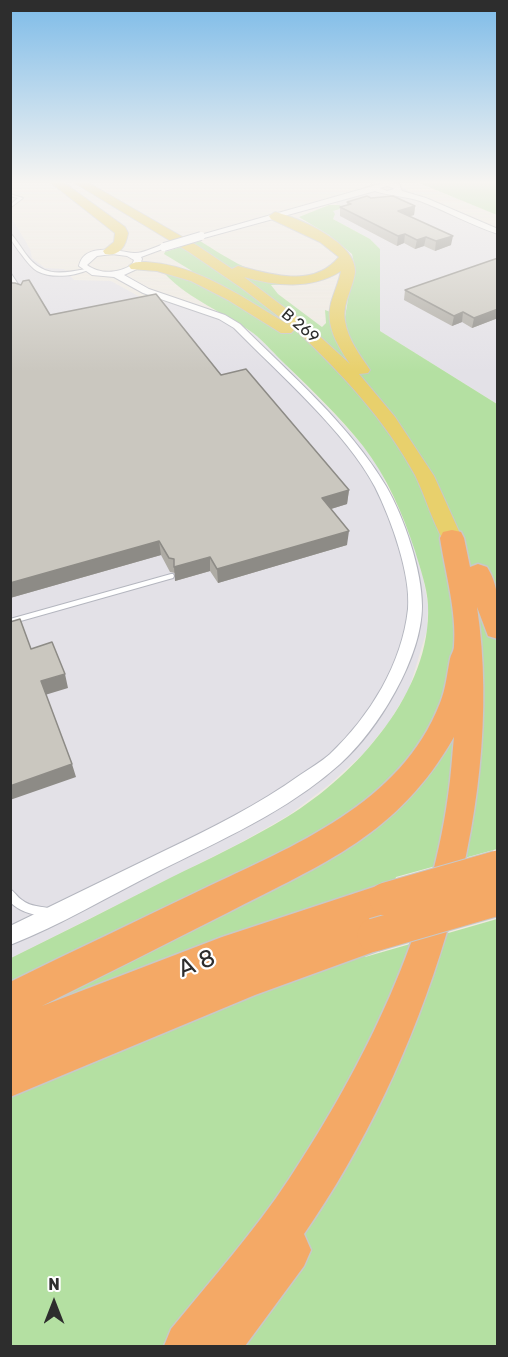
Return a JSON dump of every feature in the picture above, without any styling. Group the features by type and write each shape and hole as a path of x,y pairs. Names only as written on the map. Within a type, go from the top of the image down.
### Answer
{"highway":[{"path":"457,538 498,629"},
{"path":"10,1002 321,847 363,821 394,793 424,760 445,724 458,692 464,661 464,625 457,538"},
{"path":"188,1347 241,1282 303,1195 361,1102 409,1005 435,943 457,875 472,791 476,745 478,699 472,622 457,538"},
{"path":"216,1347 255,1297 318,1208 375,1113 423,1013 452,940 471,880 485,794 489,700 480,600 457,538"},
{"name":"A 8","path":"10,1038 222,955 386,899 498,867"},
{"name":"A 8","path":"10,1077 254,977 374,935 498,899"}],"main road":[{"path":"110,251 118,245"},
{"name":"B 269","path":"186,245 275,306 337,359 387,411 457,538"},
{"path":"191,245 250,275 288,281 311,279 329,272 340,265 346,256"},
{"path":"333,245 346,256 348,271 337,312 340,331 350,353 387,411"},
{"path":"217,260 280,304 325,340 364,378 387,411"},
{"path":"136,261 172,268 206,283 312,347 387,411"}],"street":[{"path":"116,274 136,261 170,245"},
{"path":"10,936 226,829 285,795 334,759 383,701 408,648 413,627 414,592 404,544 381,488 352,446 237,326 215,315 146,291 116,274 102,274 86,270 83,263 95,254 110,251 136,261"}],"lane":[{"path":"18,245 29,262 41,271 60,275 86,270"},
{"path":"10,273 22,294"},
{"path":"10,622 171,576"},
{"path":"10,894 23,907 56,913"}],"shaded area":[{"path":"10,245 28,245 32,258 45,268 64,269 74,280 111,281 142,298 207,309 231,318 257,336 337,417 363,446 380,470 411,538 423,577 428,605 427,630 409,689 389,722 364,753 330,784 289,815 240,843 11,958"},
{"path":"376,245 497,245 497,404 380,331 380,249"}],"green space":[{"path":"186,245 207,245 238,264 263,274 276,277 307,276 304,283 271,285 278,294 322,327 326,323 325,310 345,317 354,263 352,254 342,245 376,245 380,249 380,331 497,404 497,849 396,877 365,957 497,919 497,1346 11,1346 11,958 244,841 287,817 313,799 339,778 385,728 403,699 417,668 426,637 428,605 426,591 405,523 380,470 345,425 262,340 185,291 165,274 168,272 185,277 192,271 164,254 165,252"}],"building":[{"path":"498,258 498,309 474,318 463,312 454,316 405,290"},
{"path":"29,280 50,315 156,294 221,375 246,369 349,490 322,498 349,531 217,569 210,557 174,567 174,559 169,558 159,541 10,583 10,283 21,285 23,281"},
{"path":"20,619 31,649 52,642 65,674 41,681 72,764 10,786 10,622"}]}
